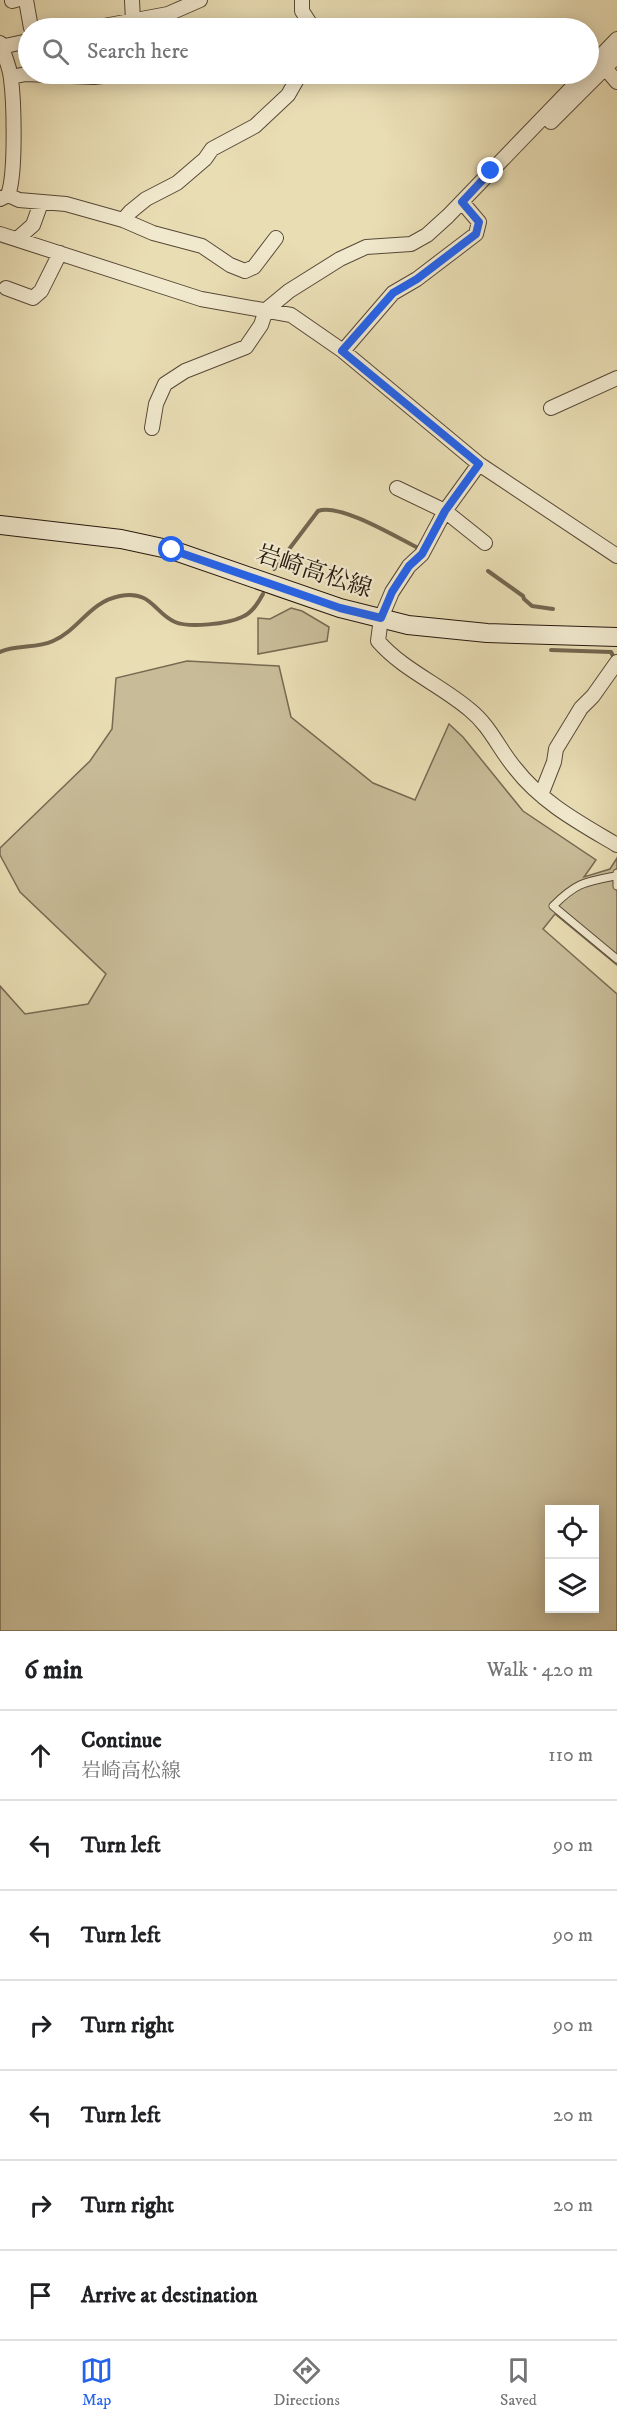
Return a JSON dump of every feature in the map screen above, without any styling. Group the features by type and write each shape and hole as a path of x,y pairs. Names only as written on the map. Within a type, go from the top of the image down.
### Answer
{"main road":[{"name":"岩崎高松線","path":"0,525 121,539 172,550 340,608 408,625 487,633 617,638"}],"street":[{"path":"18,0 26,18"},
{"path":"132,0 133,18"},
{"path":"148,18 168,14 200,0"},
{"path":"302,0 302,11 307,18"},
{"path":"599,58 617,39"},
{"path":"18,42 1,45 11,77 11,186 4,197 41,203 66,204 123,220 153,233 202,246 230,265 245,271 254,267 276,238"},
{"path":"599,74 617,56"},
{"path":"605,68 617,82"},
{"path":"11,77 18,76"},
{"path":"123,220 146,199 177,183 205,159 212,149 255,126 288,95 294,84"},
{"path":"152,428 156,404 165,384 185,371 246,347 261,325 266,310 289,291 340,259 366,247 411,244 427,235 462,202 575,84"},
{"path":"491,171 496,177 589,84"},
{"path":"342,351 393,293 417,279 476,234 479,222 462,202"},
{"path":"17,239 33,225 41,203"},
{"path":"0,234 201,299 291,315 342,351 479,464 617,556"},
{"path":"6,288 33,298 41,291 60,253"},
{"path":"551,408 614,377"},
{"path":"479,464 445,511 422,554 409,566 392,592 381,618 378,641 391,657 420,674 471,711 491,732 514,768 540,795 566,816 617,845"},
{"path":"397,488 445,511 485,543"},
{"path":"540,795 554,762 556,748 581,708 593,696 617,662"}],"lane":[{"path":"617,886 616,875 593,880 570,888 554,906 617,959"}],"shaded area":[{"path":"291,608 302,611 329,627 327,641 258,654 258,618 270,619"},
{"path":"187,661 279,666 291,717 373,783 415,800 449,724 463,737 523,811 596,860 584,877 610,869 617,858 617,965 555,914 543,929 617,994 617,1631 0,1631 0,986 25,1014 88,1004 106,974 20,892 0,855 0,848 90,761 112,729 116,678"}],"waterway":[{"path":"274,569 318,511 328,510 354,516 418,548"},
{"path":"488,571 523,596 532,606 553,609"},
{"path":"0,652 53,641 70,630 100,604 120,596 139,596 152,603 175,622 199,625 228,622 242,617 252,610 263,594"},
{"path":"551,650 611,652 614,658"}],"route":[{"path":"172,550 340,608 381,618 392,592 409,566 422,554 445,511 479,464 342,351 393,293 417,279 476,234 479,222 462,202 491,171"}]}
